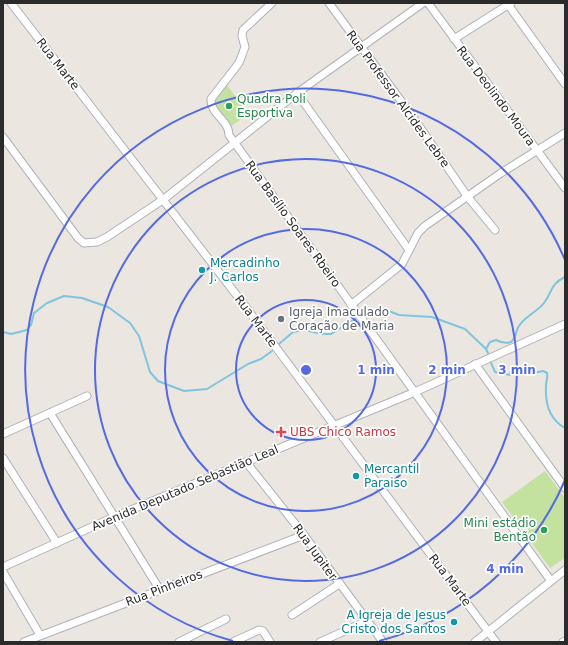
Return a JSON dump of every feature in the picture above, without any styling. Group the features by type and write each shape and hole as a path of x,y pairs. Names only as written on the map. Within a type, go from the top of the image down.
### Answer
{"street":[{"name":"Rua Marte","path":"11,3 164,199 496,642"},
{"name":"Rua Basílio Soares Rbeiro","path":"272,3 243,30 242,36 245,47 239,63 211,99 211,105 228,127 229,135 551,581"},
{"name":"Rua Professor Alcides Lebre","path":"329,3 467,196 495,230"},
{"path":"3,136 78,238 84,243 88,244 102,240 164,199 297,93 423,3"},
{"name":"Rua Deolindo Moura","path":"428,3 565,188"},
{"path":"454,39 509,4 565,84"},
{"path":"297,93 409,250"},
{"path":"351,305 402,264 418,233 425,226 467,196 565,134"},
{"name":"Avenida Deputado Sebastião Leal","path":"3,567 114,517 415,392 565,324"},
{"path":"476,364 565,488"},
{"path":"3,434 87,396"},
{"path":"50,413 160,590"},
{"path":"3,458 57,543"},
{"name":"Rua Jupiter","path":"246,462 304,535 339,584 384,642"},
{"name":"Rua Pinheiros","path":"24,642 304,535"},
{"path":"475,642 565,570"},
{"path":"3,572 40,635"},
{"path":"292,615 339,584"},
{"path":"179,642 226,619"},
{"path":"320,642 367,621"},
{"path":"233,642 259,630 263,631 270,642"}],"green space":[{"name":"Quadra Poli Esportiva","path":"227,85 248,114 230,127 209,99"},
{"name":"Mini estádio Bentão","path":"545,471 565,498 565,558 550,568 502,502"}],"waterway":[{"path":"486,349 490,342 496,340 505,343 511,342 522,323 541,306 547,299 554,286 565,277"},
{"path":"3,332 11,334 27,330 31,325 34,313 47,303 64,296 82,298 108,307 130,323 139,336 150,372 158,381 184,391 207,389 248,364 261,359 272,351"},
{"path":"363,313 381,308 399,315 432,317 465,329 486,349 488,353"},
{"path":"279,344 293,332 305,330 321,334 331,334 355,319"},
{"path":"491,363 495,372 502,374 519,375 543,371 547,373 547,404 555,420 565,428"}],"place":[{"name":"Quadra Poli Esportiva","path":"229,106"},
{"name":"Mercadinho J. Carlos","path":"202,270"},
{"name":"Igreja Imaculado Coração de Maria","path":"281,319"},
{"name":"UBS Chico Ramos","path":"281,432"},
{"name":"Mercantil Paraiso","path":"356,476"},
{"name":"Mini estádio Bentão","path":"544,530"},
{"name":"A Igreja de Jesus Cristo dos Santos","path":"454,622"}]}
